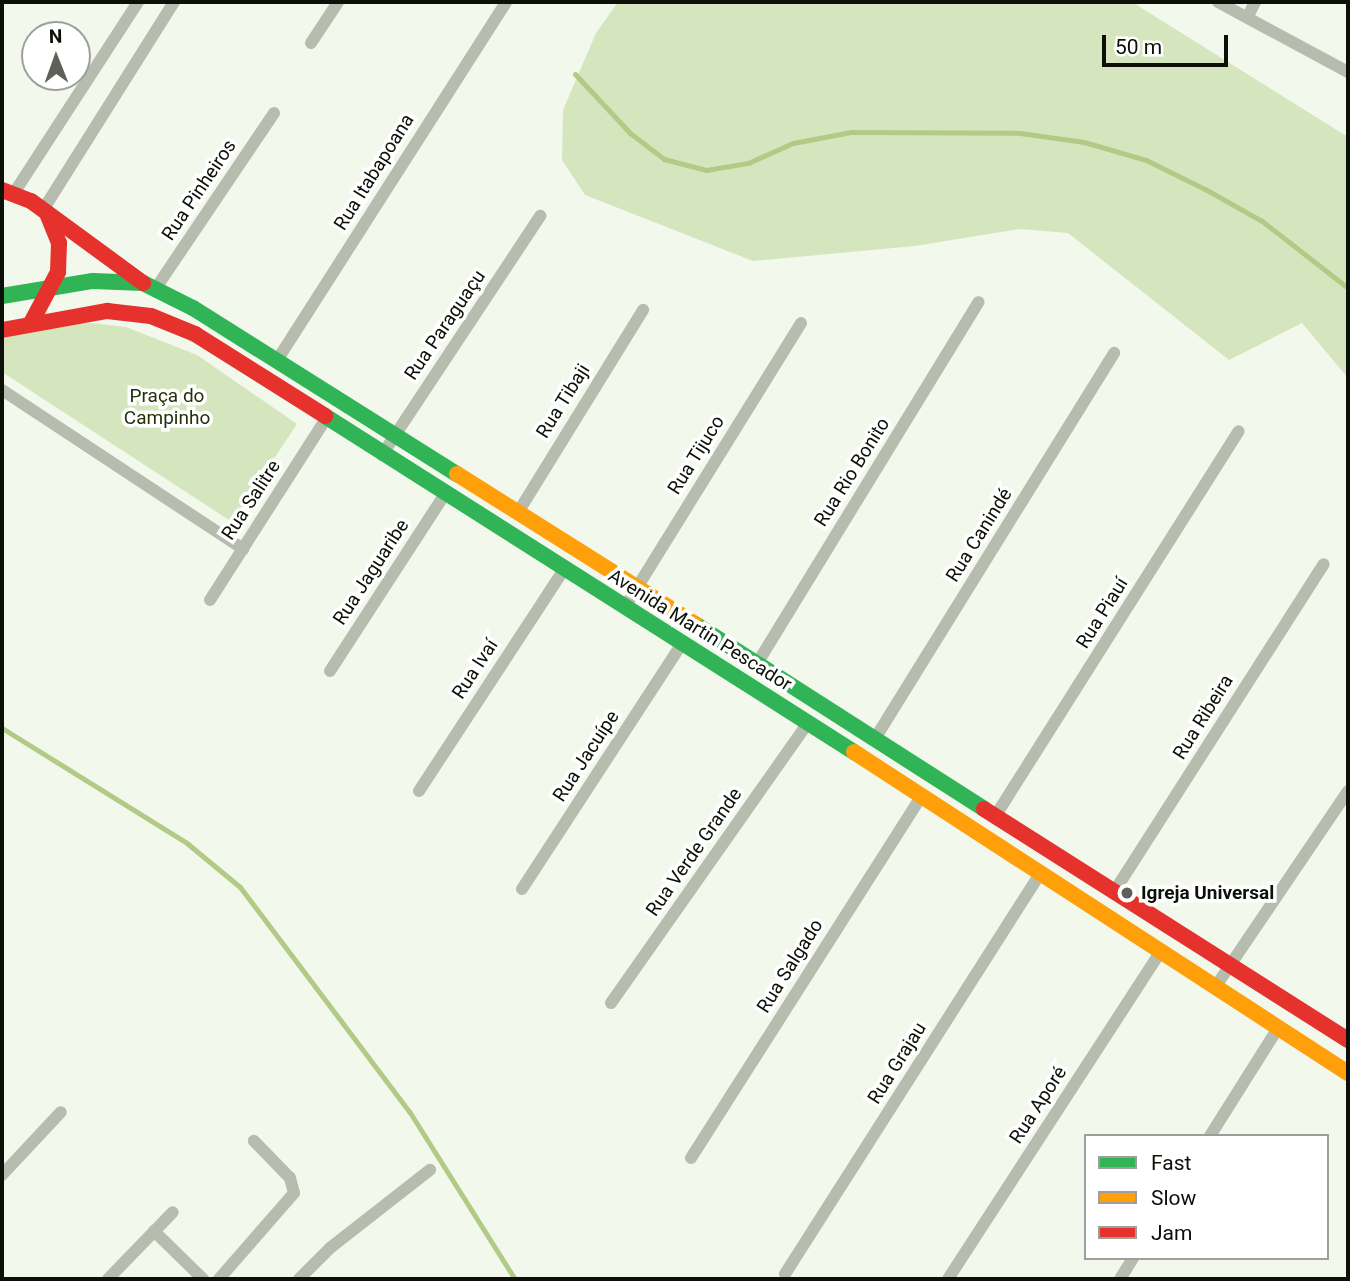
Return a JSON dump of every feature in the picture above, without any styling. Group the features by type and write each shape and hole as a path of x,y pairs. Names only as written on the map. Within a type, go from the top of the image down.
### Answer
{"street":[{"path":"138,2 5,191 45,212 150,285"},
{"path":"45,212 174,2"},
{"path":"311,43 338,2"},
{"name":"Rua Itabapoana","path":"276,362 506,2"},
{"path":"1218,2 1348,72"},
{"path":"1248,16 1255,2"},
{"name":"Rua Pinheiros","path":"150,285 274,113"},
{"path":"30,323 53,286 60,256 45,212"},
{"name":"Rua Paraguaçu","path":"382,455 540,216"},
{"name":"Avenida Martin Pescador","path":"2,296 93,281 150,285 758,662 1348,1040"},
{"name":"Rua Rio Bonito","path":"758,662 979,303"},
{"name":"Rua Tibaji","path":"517,513 643,310"},
{"name":"Avenida Martin Pescador","path":"2,330 107,311 172,323 922,795 1348,1073"},
{"name":"Rua Tijuco","path":"625,607 801,323"},
{"name":"Rua Canindé","path":"876,737 1114,354"},
{"path":"2,390 243,549"},
{"name":"Rua Salitre","path":"210,600 325,420"},
{"name":"Rua Piauí","path":"996,815 1240,431"},
{"name":"Rua Jaguaribe","path":"330,671 445,494"},
{"name":"Rua Ribeira","path":"1114,892 1324,564"},
{"name":"Rua Ivaí","path":"419,791 564,569"},
{"name":"Rua Jacuípe","path":"522,889 682,644"},
{"path":"813,727 834,731 863,747 876,737"},
{"name":"Rua Verde Grande","path":"611,1003 813,727"},
{"path":"869,762 875,753 883,752 912,770 927,770"},
{"path":"1216,986 1348,791"},
{"name":"Rua Salgado","path":"691,1158 922,795"},
{"name":"Rua Grajau","path":"785,1275 1041,872"},
{"name":"Rua Aporé","path":"948,1279 1161,951"},
{"path":"1211,1134 1278,1028"},
{"path":"2,1175 61,1112"},
{"path":"219,1279 294,1194 290,1178 254,1141"},
{"path":"299,1279 430,1170"},
{"path":"107,1279 173,1212"},
{"path":"154,1231 203,1279"},
{"path":"1120,1279 1132,1260"}],"green space":[{"path":"618,2 1132,2 1348,137 1348,378 1302,323 1229,360 1068,233 1020,229 915,246 753,261 585,195 562,160 563,110 596,33"},
{"name":"Praça do Campinho","path":"92,323 126,327 197,355 297,424 232,522 2,372 2,338 61,324"}],"waterway":[{"path":"575,74 630,133 664,159 706,170 748,163 793,143 851,132 1020,133 1084,142 1146,160 1205,189 1262,221 1348,288"},
{"path":"2,728 188,844 240,887 409,1111 515,1279"}],"traffic: fast":[{"path":"2,296 93,281 143,283 193,308 457,474"},
{"path":"325,416 854,752"},
{"path":"695,624 984,809"}],"traffic: slow":[{"path":"457,474 695,624"},
{"path":"854,752 1348,1073"}],"traffic: jam":[{"path":"2,190 31,201 143,283"},
{"path":"31,323 58,272 59,243 47,214"},
{"path":"2,330 107,311 151,316 195,334 325,416"},
{"path":"984,809 1348,1040"}],"place":[{"name":"Igreja Universal","path":"1127,893"}]}
